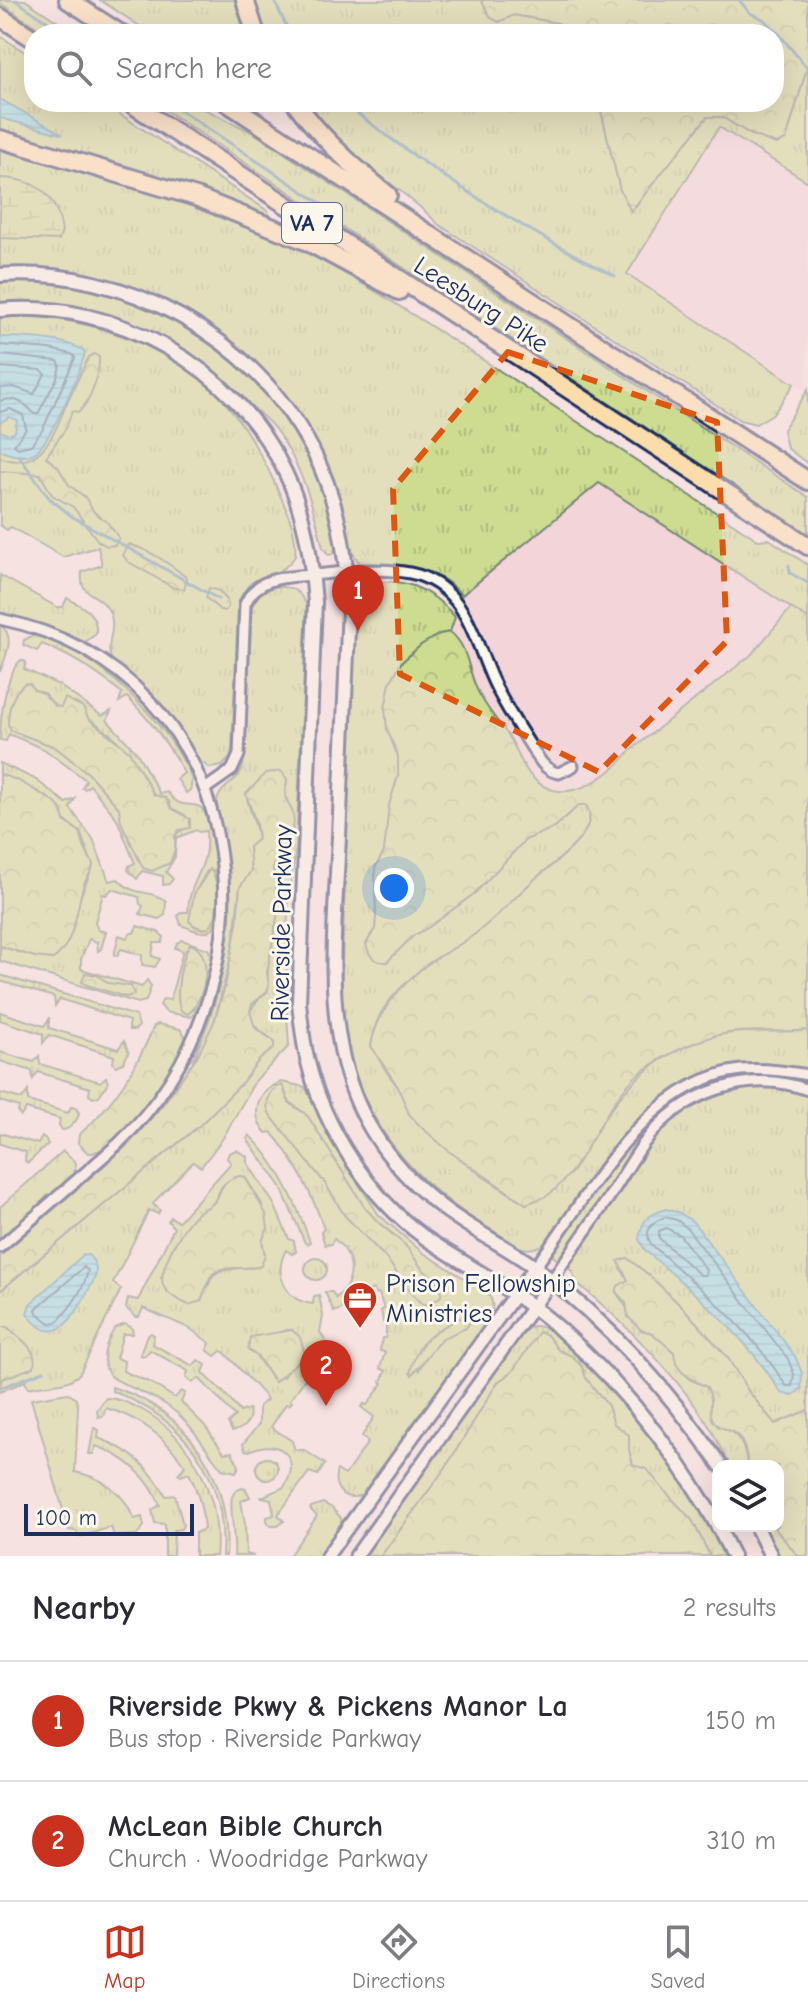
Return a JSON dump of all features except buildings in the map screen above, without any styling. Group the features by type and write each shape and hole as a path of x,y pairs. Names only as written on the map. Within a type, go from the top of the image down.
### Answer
{"highway":[{"path":"68,0 105,24"},
{"path":"245,0 253,24"},
{"path":"0,17 24,33"},
{"name":"Leesburg Pike","path":"144,112 808,546"},
{"name":"Leesburg Pike","path":"242,112 808,481"},
{"path":"302,112 368,179 468,258"},
{"path":"0,139 196,197 306,241 495,343"}],"main road":[{"name":"Riverside Parkway","path":"0,275 67,277 126,292 178,314 244,361 291,414 312,448 335,507 347,573 349,607 333,970 334,1013 341,1053 366,1118 399,1166 440,1206 535,1267 598,1318 664,1389 717,1460"},
{"name":"Riverside Parkway","path":"0,310 74,314 125,327 173,351 217,382 253,421 285,472 306,530 315,602 300,1013 308,1062 330,1120 374,1189 422,1235 515,1294 580,1349 661,1440 702,1501 733,1556"},
{"path":"759,1532 771,1556"}],"street":[{"path":"205,789 232,770 239,755 247,598 252,590 267,581 313,575 412,574 429,580 447,592 469,620 500,695 544,767 559,773 573,766"},
{"path":"0,619 50,633 84,650 120,674 173,731 205,789 220,844 225,915 217,970 199,1028 179,1070 137,1126 0,1247"},
{"path":"327,1556 622,1147 666,1101 698,1082 730,1072 759,1069 808,1075"},
{"path":"356,1556 552,1280 645,1141 685,1105 713,1090 740,1083 781,1083 808,1090"}],"highlighted area":[{"path":"508,352 717,422 727,641 599,772 400,674 393,489"}],"shaded area":[{"path":"719,126 808,182 807,391 627,274"},
{"path":"599,483 791,608 751,655 630,751 615,769 588,787 563,791 544,786 524,766 477,690 458,637 450,632 455,617 449,609"}],"green space":[{"path":"0,0 25,0 61,24 32,24"},
{"path":"100,0 236,0 244,24 137,24"},
{"path":"254,0 481,0 499,22 514,15 559,24 262,24"},
{"path":"481,0 808,0 808,64 786,140 776,144 750,134 722,117 707,117 631,211 620,190 601,112 784,112 784,24 559,24 514,15 499,22 491,18"},
{"path":"0,36 24,52 24,112 116,112 268,211 270,216 268,218 0,132"},
{"path":"808,64 808,182 719,127 627,274 794,384 774,413 756,424 740,420 438,224 361,159 314,112 601,112 620,190 636,207 707,117 722,117 750,134 776,144 786,140"},
{"path":"168,112 211,112 252,132 808,497 808,535"},
{"path":"0,150 209,210 273,236 372,290 758,540 769,539 808,565 808,619 599,483 462,595 428,571 402,565 360,563 353,551 341,501 328,467 304,421 274,380 237,345 196,316 150,293 102,277 51,269 0,268"},
{"path":"0,178 34,185 50,198 62,231 59,240 0,238"},
{"path":"27,281 74,287 159,313 196,333 230,358 261,389 289,425 313,466 333,521 334,553 329,555 323,548 305,486 284,442 267,420 213,372 159,336 130,323 68,306 0,303 0,283"},
{"path":"26,316 86,325 123,336 200,378 217,392 244,428 283,502 293,529 295,556 280,571 249,585 238,606 232,749 230,758 222,766 210,768 198,760 164,708 111,659 110,613 101,601 87,591 82,581 82,572 102,565 98,547 63,557 11,527 7,530 0,525 0,318"},
{"path":"94,354 99,357 99,364 90,394 79,412 72,411 66,428 46,457 119,538 115,545 107,546 98,541 73,507 52,495 40,474 0,471 0,457 15,461 28,459 46,445 86,362"},
{"path":"808,389 808,464 787,448 783,430"},
{"path":"129,544 152,554 181,573 187,578 184,589 174,588 127,561 123,555"},
{"path":"0,575 57,607 63,607 67,598 79,604 95,621 96,634 85,642 46,625 0,613"},
{"path":"370,579 404,583 436,599 455,617 450,632 421,645 401,663 390,683 387,729 398,756 398,776 384,852 375,868 376,918 375,929 370,936 387,962 413,936 475,893 525,840 555,827 579,805 586,805 590,815 588,826 573,846 480,930 420,970 395,994 380,1015 371,1046 438,1141 485,1178 526,1204 571,1173 616,1102 642,1074 672,1053 723,1034 808,1030 808,1410 775,1424 748,1391 728,1358 686,1311 627,1258 620,1268 629,1280 616,1292 641,1329 652,1333 674,1352 689,1379 707,1387 713,1398 717,1426 735,1435 747,1460 726,1460 709,1426 681,1387 614,1315 577,1283 572,1271 540,1246 526,1249 508,1242 457,1208 428,1184 403,1159 382,1131 366,1100 353,1067 341,990 356,593 359,584"},
{"path":"274,587 295,590 307,607 296,849 288,899 286,998 289,1046 255,1081 223,1138 201,1167 193,1162 153,1204 160,1210 158,1214 149,1210 113,1283 121,1289 80,1373 63,1383 28,1388 25,1381 0,1392 7,1327 0,1327 0,1291 201,1124 240,1085 259,1060 274,1048 274,1041 253,1023 250,1013 266,992 271,942 276,925 274,862 291,834 285,796 287,779 246,794 258,839 249,848 251,871 240,887 232,953 214,1022 205,1044 192,1061 211,1015 228,943 229,868 217,801 243,767 252,606 260,593"},
{"path":"209,588 219,591 227,600 225,611 206,598"},
{"path":"791,608 808,619 808,1030 723,1034 693,1043 656,1062 626,1086 585,1152 562,1182 548,1195 526,1204 450,1152 421,1127 409,1114 398,1087 371,1046 382,1014 403,986 426,965 480,930 573,847 588,826 590,815 586,805 579,805 555,827 525,840 475,893 413,936 387,962 375,960 366,944 375,929 375,868 384,852 389,805 398,776 398,756 387,729 385,708 390,683 401,663 421,645 450,632 464,650 479,694 510,738 531,776 543,786 570,791 584,787 609,771 751,655"},
{"path":"0,625 9,641 0,672"},
{"path":"32,636 74,651 116,681 136,700 180,755 191,777 190,790 186,793 177,779 184,773 165,742 127,697 119,702 122,693 64,654 42,644 37,651 23,645 24,640"},
{"path":"21,660 26,662 24,669 59,685 102,716 111,711 107,720 137,753 160,794 167,792 179,803 198,806 204,811 214,853 218,893 217,911 215,924 210,931 199,932 181,925 178,916 181,912 188,912 191,891 205,856 206,831 196,830 176,838 175,857 166,872 173,879 169,884 163,885 163,876 142,871 137,879 128,870 135,863 117,819 90,785 82,788 86,780 44,749 9,734 6,741 0,740 4,698","holes":["30,684 34,690 44,693 55,706 93,721 115,738 154,795 169,801 171,808 185,815 190,827 177,834 174,856 139,861 136,847 125,831 119,808 88,773 55,747 12,731","207,871 214,871 216,914 204,929 194,926 194,894"]},
{"path":"25,683 43,693 55,706 61,707 65,698 83,707 88,718 129,751 154,795 166,798 171,808 190,819 190,828 179,830 175,836 170,863 152,871 143,868 121,822 119,808 88,773 55,747 12,731 8,725 10,707 14,696"},
{"path":"0,763 35,779 66,803 75,799 70,808 93,839 109,881 118,879 136,891 166,901 165,915 159,919 140,914 143,906 139,897 112,889 103,894 95,922 98,930 106,932 101,949 98,951 97,942 89,939 81,959 81,969 142,987 147,980 151,986 146,1001 138,1003 0,961 0,946 53,959 93,866 80,832 64,820 54,803 38,791 0,774"},
{"path":"281,771 287,779 285,796 294,823 291,834 278,852 273,869 279,906 267,973 269,985 267,992 252,1004 250,1011 255,1028 274,1041 274,1048 259,1060 240,1085 201,1124 0,1291 0,1256 130,1143 165,1102 198,1055 214,1022 225,987 237,924 240,887 251,871 249,847 258,839 246,794 266,773"},
{"path":"0,774 53,801 61,809 64,821 80,832 93,864 83,887 70,936 53,959 0,946"},
{"path":"210,869 216,882 216,915 209,928 200,928 189,921 194,894"},
{"path":"137,926 164,937 162,943 154,943 152,956 160,959 155,967 142,965 142,955 121,949 117,956 114,955 119,935 127,938"},
{"path":"182,940 208,949 213,957 201,1006 191,1017 166,1012 160,1005 163,999 170,1000 183,951 175,948","holes":["196,946 204,969 200,993 194,1010 181,1011 178,988 186,950"]},
{"path":"190,944 203,956 205,977 199,999 188,1014 181,1011 178,987"},
{"path":"85,973 97,975 108,983 131,986 134,995 126,997 87,985 82,982"},
{"path":"0,975 136,1016 139,1026 129,1030 129,1021 60,999 55,1006 54,997 0,981"},
{"path":"0,1012 44,1026 49,1019 49,1028 118,1049 124,1041 129,1052 123,1063 116,1066 114,1056 49,1035 43,1043 43,1034 0,1020"},
{"path":"158,1024 180,1029 186,1037 171,1072 121,1134 97,1151 88,1153 78,1143 79,1135 123,1085 154,1026"},
{"path":"0,1052 34,1062 39,1056 40,1064 100,1082 106,1077 108,1083 99,1096 93,1098 89,1095 90,1088 38,1072 33,1079 32,1071 0,1061"},
{"path":"281,1082 305,1087 334,1146 379,1215 422,1252 485,1291 492,1302 491,1315 368,1490 355,1497 339,1491 336,1485 337,1470 345,1475 368,1442 362,1436 374,1417 361,1407 367,1405 383,1383 381,1381 386,1371 380,1368 385,1352 380,1351 382,1338 386,1338 386,1322 383,1322 381,1310 384,1309 379,1293 376,1294 373,1289 354,1298 355,1303 334,1312 325,1292 332,1292 336,1298 343,1291 350,1276 349,1260 334,1239 331,1244 325,1245 321,1232 324,1229 302,1178 280,1143 261,1125 258,1104 273,1086","holes":["285,1091 289,1100 309,1118 365,1208 399,1239 423,1270 413,1295 386,1258 345,1216 325,1183 271,1116","472,1313 466,1328 438,1343 419,1370 415,1358 422,1344"]},
{"path":"282,1085 288,1101 309,1118 365,1208 405,1245 423,1270 437,1279 441,1296 430,1305 422,1304 413,1295 386,1258 345,1216 325,1183 271,1116 269,1098"},
{"path":"28,1091 28,1101 68,1113 71,1107 76,1108 79,1113 77,1119 62,1130 60,1119 26,1109 21,1116 19,1107 0,1101 0,1093 22,1099"},
{"path":"0,1133 38,1144 42,1137 48,1144 28,1163 25,1161 26,1152 0,1144"},
{"path":"249,1135 286,1185 305,1228 308,1244 280,1185 247,1139"},
{"path":"236,1150 247,1156 247,1162 274,1204 289,1239 294,1241 296,1252 292,1254 286,1250 281,1277 289,1292 303,1302 313,1304 314,1296 319,1295 323,1316 320,1332 328,1345 312,1367 315,1369 271,1427 292,1441 295,1450 304,1450 325,1464 318,1475 309,1472 278,1515 284,1521 278,1526 271,1526 267,1521 267,1517 274,1515 271,1499 262,1497 284,1487 291,1467 289,1459 279,1448 260,1447 249,1451 243,1444 259,1424 259,1406 267,1400 264,1395 224,1352 215,1356 207,1350 210,1343 189,1328 143,1308 136,1317 126,1308 128,1298 138,1300 174,1228 168,1221 171,1217 178,1222 231,1163 227,1158 229,1153","holes":["240,1176 245,1177 262,1204 265,1255 243,1267 216,1273 208,1287 161,1278 173,1246 203,1210 213,1204 222,1186","292,1330 300,1341 300,1361 289,1368 283,1377 272,1379 257,1357 255,1336"]},
{"path":"63,1151 76,1163 74,1175 0,1239 0,1207"},
{"path":"240,1176 245,1177 266,1214 268,1228 262,1241 265,1255 261,1266 216,1272 211,1276 201,1301 189,1305 172,1296 164,1287 162,1280 167,1261 195,1215 215,1201 223,1185"},
{"path":"316,1258 324,1261 327,1269 324,1277 316,1280 308,1277 305,1269 308,1261"},
{"path":"627,1258 686,1311 728,1358 748,1391 775,1424 808,1410 808,1556 798,1556 778,1532 784,1532 784,1460 747,1460 738,1436 714,1422 707,1387 684,1374 677,1365 674,1352 652,1333 641,1330 628,1317 626,1303 616,1292 618,1286 628,1280 618,1261"},
{"path":"474,1312 476,1314 466,1328 441,1339 412,1375 410,1373 419,1349 433,1334"},
{"path":"125,1324 132,1328 133,1334 123,1334 116,1358 124,1361 123,1371 175,1398 181,1391 185,1393 181,1402 205,1426 224,1453 232,1452 239,1466 236,1472 222,1469 174,1411 110,1375 104,1363 106,1345 115,1328"},
{"path":"539,1326 550,1331 618,1397 659,1446 695,1500 725,1556 710,1556 692,1520 655,1481 633,1465 629,1436 614,1425 608,1406 586,1378 582,1366 572,1356 558,1350 547,1335 539,1333 512,1372 498,1382 446,1467 381,1556 365,1556 525,1330"},
{"path":"0,1327 7,1327 22,1340 31,1349 35,1361 34,1367 0,1380"},
{"path":"292,1330 300,1337 305,1355 275,1382 258,1357 248,1349 250,1337"},
{"path":"539,1332 547,1335 558,1350 572,1356 582,1367 586,1378 608,1406 614,1424 629,1435 633,1465 647,1469 692,1520 710,1556 381,1556 446,1467 498,1382 512,1372"},
{"path":"151,1333 154,1335 152,1344 193,1366 198,1360 206,1365 203,1373 240,1412 249,1409 248,1421 232,1431 228,1423 235,1416 199,1378 192,1383 186,1378 188,1371 150,1350 145,1356 140,1355 146,1337"},
{"path":"112,1387 163,1412 200,1451 213,1474 221,1500 226,1527 226,1556 222,1556 218,1500 197,1454 161,1417 112,1391"},
{"path":"68,1393 76,1399 78,1407 75,1472 103,1482 125,1501 134,1519 142,1517 144,1526 137,1535 114,1536 111,1527 80,1537 76,1531 69,1530 31,1399"},
{"path":"106,1398 141,1409 176,1436 189,1453 209,1492 217,1534 216,1556 195,1556 195,1533 204,1529 200,1500 189,1473 178,1474 185,1466 160,1437 141,1423 106,1408 103,1416 98,1417 97,1410"},
{"path":"94,1428 99,1430 98,1438 129,1454 146,1468 166,1496 175,1495 183,1525 181,1529 174,1530 173,1556 165,1556 165,1524 155,1523 152,1510 160,1505 143,1477 107,1450 96,1446 93,1454 89,1454"},
{"path":"267,1458 275,1461 278,1469 275,1477 267,1480 259,1477 256,1469 259,1461"},
{"path":"242,1488 250,1497 241,1501 246,1554 254,1556 234,1556 231,1502 234,1493"},
{"path":"323,1503 341,1518 335,1538 321,1556 289,1556 317,1516 311,1507"},
{"path":"766,1532 778,1532 798,1556 779,1556"}],"water":[{"path":"0,99 59,132 61,134 0,118"},
{"path":"0,337 56,341 85,352 72,389 50,433 33,454 13,455 0,450 0,431 9,435 15,432 17,420 9,417 0,423"},
{"path":"666,1209 680,1213 693,1222 795,1356 802,1373 801,1389 792,1396 781,1393 736,1334 645,1250 639,1239 644,1223 650,1216"},
{"path":"83,1255 91,1258 96,1274 74,1314 61,1328 45,1329 36,1324 27,1313 30,1304"}],"waterway":[{"path":"15,0 51,24"},
{"path":"274,0 285,24"},
{"path":"739,0 750,13 768,24"},
{"path":"784,40 808,69"},
{"path":"183,112 337,214"},
{"path":"356,112 475,196 615,276"},
{"path":"19,456 49,498 73,517 218,599"},
{"path":"789,565 790,573 808,583"},
{"path":"0,1388 44,1371"}],"place":[{"name":"Riverside Pkwy & Pickens Manor La","path":"358,631"},
{"name":"Prison Fellowship Ministries","path":"360,1330"},
{"name":"McLean Bible Church","path":"326,1406"}]}
